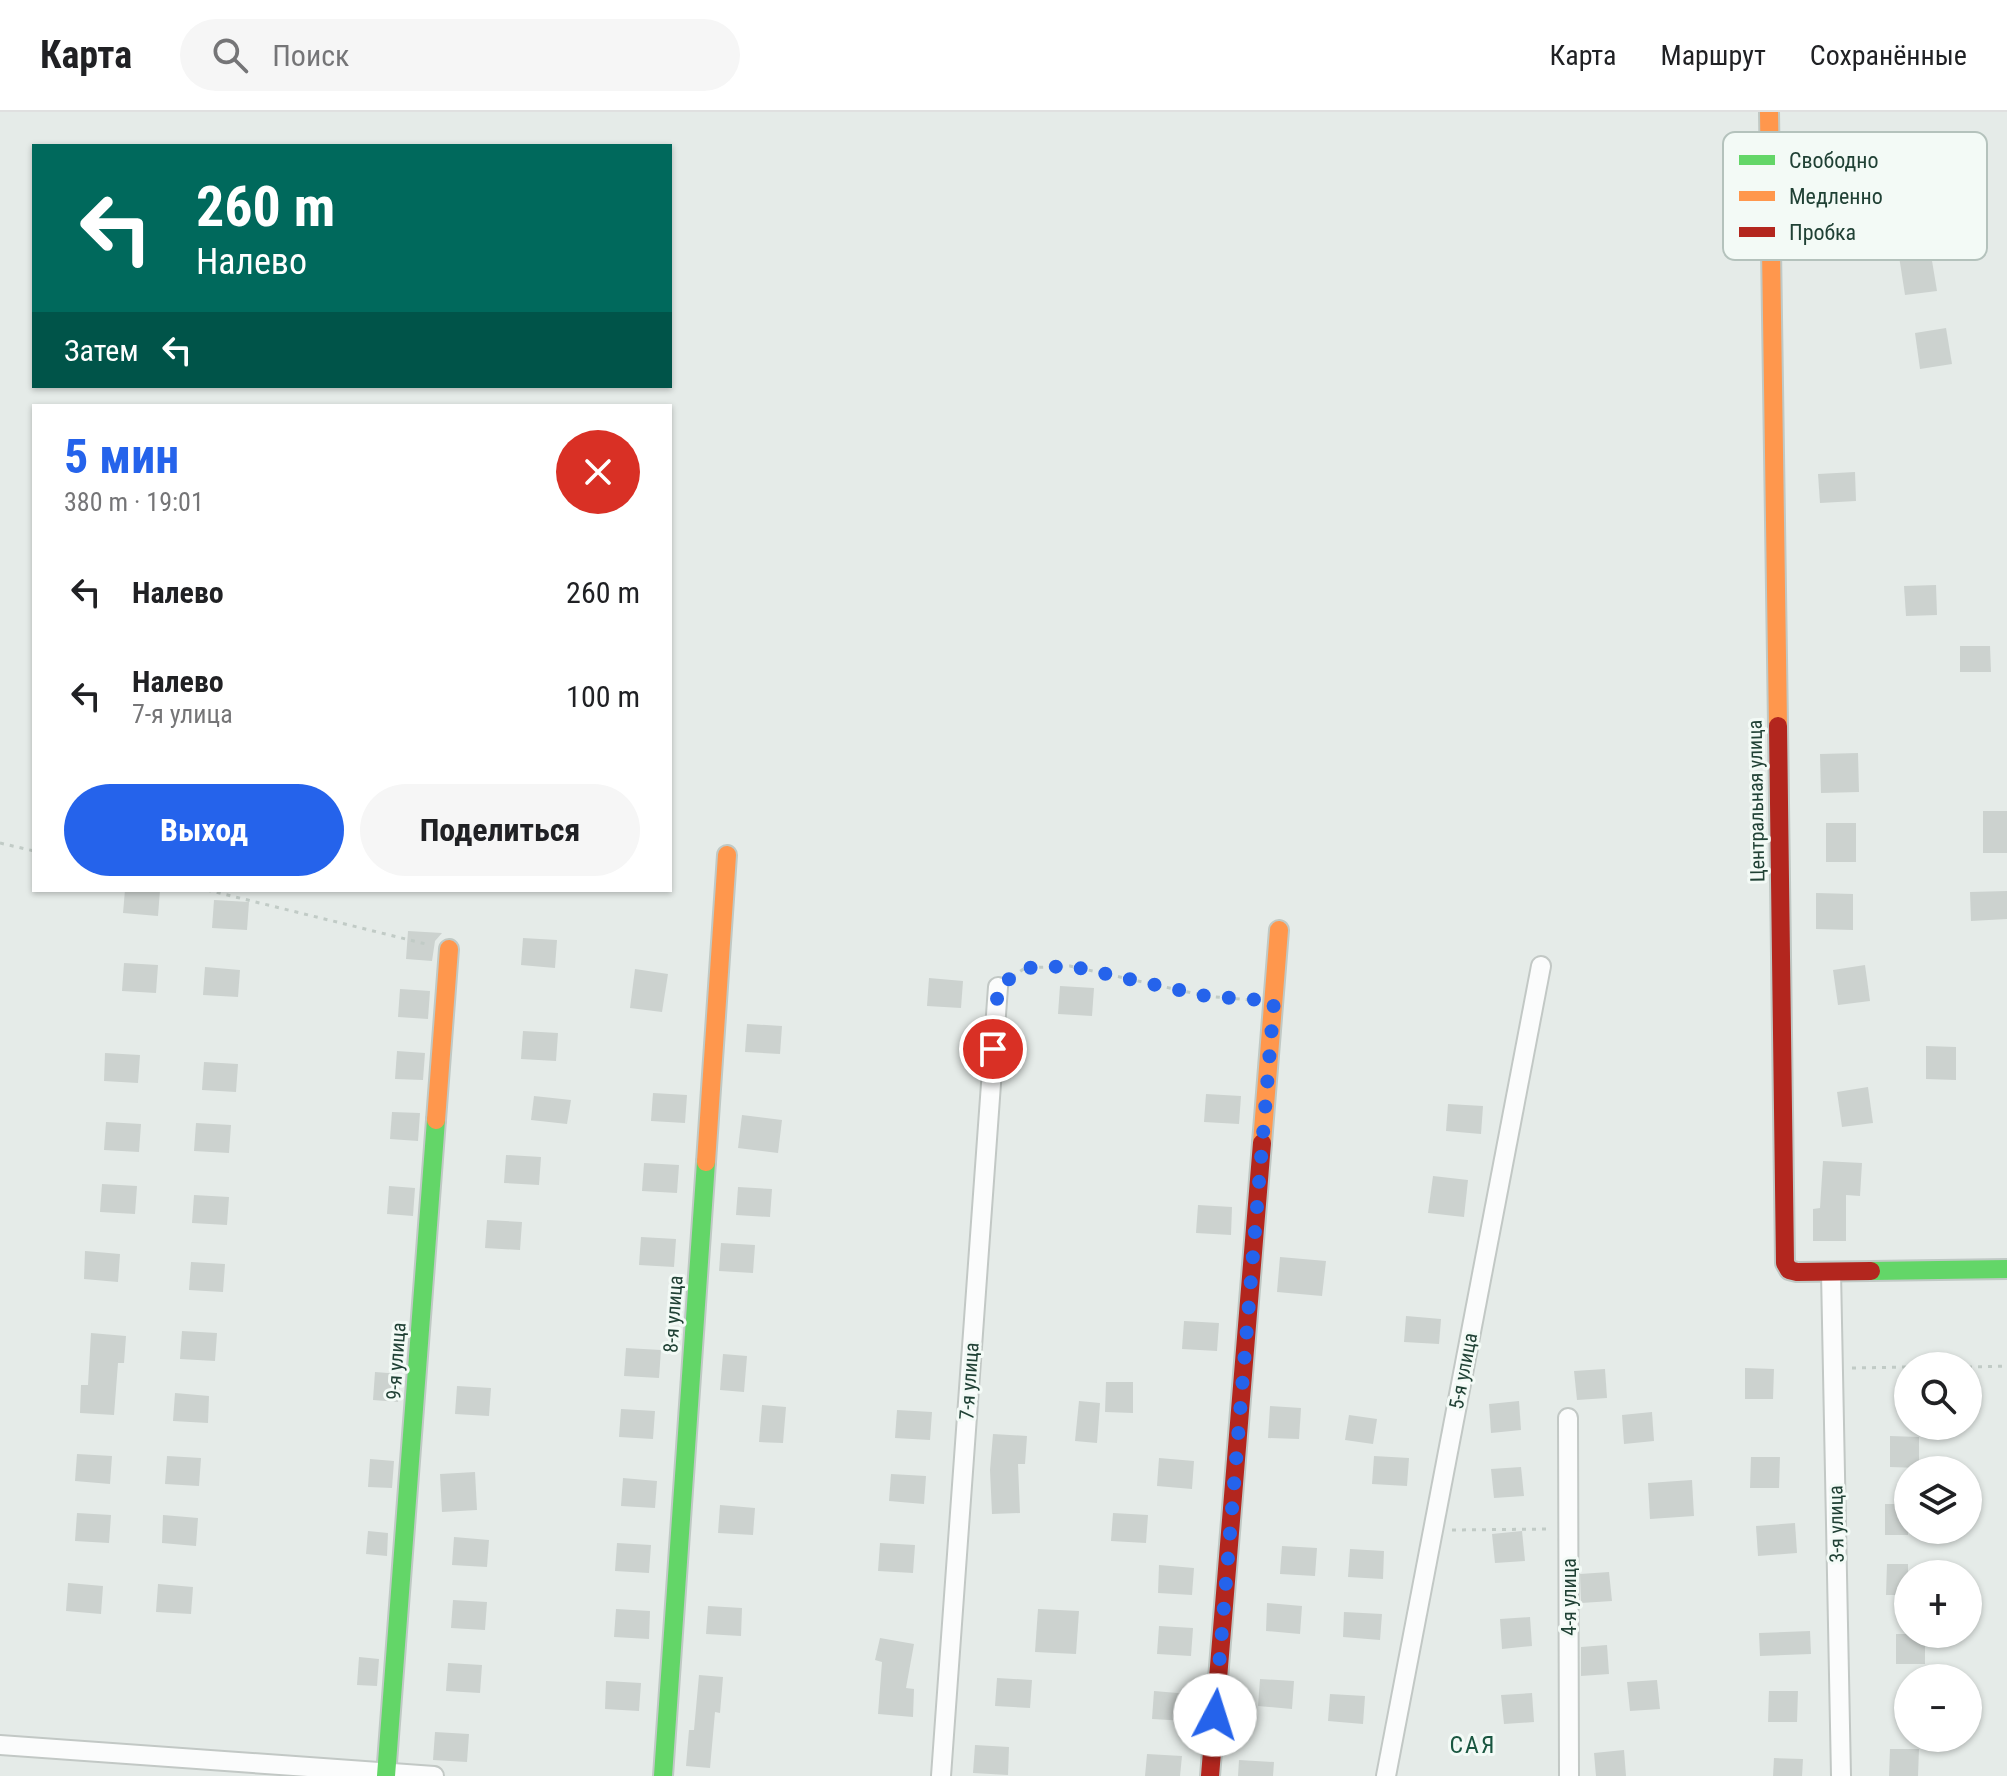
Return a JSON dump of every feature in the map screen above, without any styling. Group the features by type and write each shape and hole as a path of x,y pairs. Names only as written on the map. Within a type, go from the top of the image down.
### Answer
{"street":[{"name":"Центральная улица","path":"1769,112 1769,132"},
{"name":"Центральная улица","path":"1771,260 1785,1263 1789,1270 1797,1272 2007,1269"},
{"name":"8-я улица","path":"663,1776 727,855"},
{"path":"1210,1776 1279,930"},
{"name":"9-я улица","path":"386,1774 449,949"},
{"name":"5-я улица","path":"1386,1776 1541,966"},
{"name":"7-я улица","path":"941,1776 998,987"},
{"name":"3-я улица","path":"1831,1272 1841,1776"},
{"name":"4-я улица","path":"1568,1418 1569,1776"},
{"path":"0,1745 434,1776"}],"path":[{"path":"0,843 32,851"},
{"path":"215,892 449,949"},
{"path":"998,987 1025,968 1070,966 1206,996 1274,1001"},
{"path":"1982,1367 2007,1366"},
{"path":"1833,1368 1894,1367"},
{"path":"1433,1530 1569,1529"}],"building":[{"path":"1900,260 1932,260 1937,291 1905,295"},
{"path":"1946,328 1952,364 1920,369 1915,333"},
{"path":"1855,472 1856,501 1820,503 1818,474"},
{"path":"1936,585 1937,615 1906,616 1904,586"},
{"path":"1960,646 1990,646 1991,672 1960,672"},
{"path":"1858,753 1859,792 1821,793 1820,754"},
{"path":"1983,811 2007,811 2007,853 1983,853"},
{"path":"1826,823 1856,823 1856,862 1826,862"},
{"path":"2007,891 2007,919 1971,921 1970,892"},
{"path":"125,892 160,892 158,916 123,913"},
{"path":"1816,893 1853,894 1853,930 1816,929"},
{"path":"214,900 249,902 247,930 212,928"},
{"path":"408,931 442,933 435,941 432,961 406,959"},
{"path":"523,938 557,940 555,968 521,965"},
{"path":"124,963 158,965 156,993 122,991"},
{"path":"1865,965 1870,1001 1838,1005 1833,970"},
{"path":"205,967 240,970 238,997 203,995"},
{"path":"635,969 668,974 662,1012 630,1008"},
{"path":"929,978 963,981 961,1008 927,1006"},
{"path":"1060,986 1094,988 1092,1016 1058,1014"},
{"path":"400,989 430,991 428,1019 398,1017"},
{"path":"747,1024 782,1026 780,1054 745,1052"},
{"path":"523,1031 558,1033 556,1061 521,1059"},
{"path":"1926,1046 1956,1047 1956,1080 1926,1079"},
{"path":"397,1051 425,1053 423,1080 395,1079"},
{"path":"105,1053 140,1055 138,1083 104,1081"},
{"path":"204,1062 238,1064 236,1092 202,1090"},
{"path":"1868,1087 1873,1123 1842,1127 1837,1092"},
{"path":"653,1093 687,1095 685,1123 651,1121"},
{"path":"1206,1094 1241,1096 1239,1124 1204,1122"},
{"path":"534,1096 571,1100 567,1124 531,1120"},
{"path":"1448,1104 1483,1106 1481,1134 1446,1131"},
{"path":"392,1112 420,1113 418,1141 390,1139"},
{"path":"742,1115 782,1120 778,1153 738,1148"},
{"path":"106,1122 141,1124 139,1152 104,1150"},
{"path":"196,1123 231,1125 229,1153 194,1151"},
{"path":"506,1155 541,1157 539,1185 504,1183"},
{"path":"1823,1161 1862,1163 1860,1196 1846,1195 1846,1241 1813,1241 1813,1209 1820,1208"},
{"path":"644,1163 679,1165 677,1193 642,1191"},
{"path":"1433,1176 1468,1180 1464,1217 1428,1213"},
{"path":"102,1184 137,1186 135,1214 100,1212"},
{"path":"389,1186 415,1188 413,1216 387,1214"},
{"path":"738,1187 772,1189 770,1217 736,1215"},
{"path":"194,1195 229,1197 227,1225 192,1223"},
{"path":"1198,1205 1232,1207 1231,1235 1196,1233"},
{"path":"487,1220 522,1222 520,1250 485,1248"},
{"path":"641,1237 676,1239 674,1267 639,1265"},
{"path":"721,1243 755,1245 753,1273 719,1271"},
{"path":"85,1251 120,1254 118,1282 84,1279"},
{"path":"1280,1257 1326,1261 1322,1296 1277,1292"},
{"path":"191,1262 225,1264 223,1292 189,1290"},
{"path":"1406,1316 1441,1319 1439,1344 1404,1342"},
{"path":"1184,1321 1219,1323 1217,1351 1182,1349"},
{"path":"182,1331 217,1333 215,1361 180,1359"},
{"path":"91,1333 126,1336 124,1363 118,1363 114,1415 80,1413 81,1385 88,1385"},
{"path":"626,1348 661,1350 659,1378 624,1376"},
{"path":"723,1354 747,1356 744,1392 720,1390"},
{"path":"1745,1368 1774,1369 1773,1399 1745,1399"},
{"path":"1605,1369 1607,1398 1577,1400 1574,1371"},
{"path":"375,1372 401,1374 398,1402 373,1400"},
{"path":"1106,1382 1133,1382 1133,1413 1105,1412"},
{"path":"457,1386 491,1388 489,1416 455,1414"},
{"path":"175,1393 209,1396 208,1423 173,1421"},
{"path":"1079,1401 1100,1403 1097,1443 1075,1441"},
{"path":"1519,1401 1521,1430 1491,1433 1489,1404"},
{"path":"762,1405 786,1407 783,1443 759,1442"},
{"path":"1270,1406 1301,1408 1299,1439 1268,1438"},
{"path":"621,1409 655,1411 653,1439 619,1437"},
{"path":"897,1410 932,1412 930,1440 895,1438"},
{"path":"1652,1412 1654,1441 1624,1444 1622,1415"},
{"path":"1349,1415 1377,1419 1373,1444 1345,1440"},
{"path":"993,1434 1027,1436 1025,1464 1018,1464 1020,1513 992,1514 990,1470"},
{"path":"1890,1436 1894,1436 1894,1440 1919,1440 1919,1456 1894,1456 1894,1467 1890,1467"},
{"path":"77,1454 112,1456 110,1484 75,1481"},
{"path":"167,1456 201,1458 199,1486 165,1484"},
{"path":"1374,1456 1409,1458 1407,1486 1372,1484"},
{"path":"1751,1457 1780,1457 1779,1488 1750,1488"},
{"path":"1159,1458 1194,1461 1192,1489 1157,1486"},
{"path":"370,1459 394,1461 392,1488 368,1487"},
{"path":"1521,1467 1524,1496 1494,1498 1491,1469"},
{"path":"475,1472 477,1510 442,1512 440,1474"},
{"path":"891,1474 926,1476 924,1504 889,1501"},
{"path":"623,1478 657,1481 655,1508 621,1506"},
{"path":"1692,1480 1694,1516 1650,1519 1648,1483"},
{"path":"1885,1504 1894,1504 1894,1535 1885,1535"},
{"path":"720,1505 755,1508 753,1535 718,1533"},
{"path":"77,1513 111,1515 109,1543 75,1541"},
{"path":"1113,1513 1148,1515 1146,1543 1111,1541"},
{"path":"163,1515 198,1518 196,1546 162,1543"},
{"path":"1795,1523 1797,1553 1758,1556 1756,1526"},
{"path":"368,1531 388,1533 387,1556 366,1554"},
{"path":"1522,1531 1525,1561 1495,1563 1492,1534"},
{"path":"454,1537 489,1540 487,1567 452,1565"},
{"path":"617,1543 651,1545 649,1573 615,1571"},
{"path":"880,1543 915,1545 913,1573 878,1571"},
{"path":"1282,1546 1317,1548 1315,1576 1280,1574"},
{"path":"1350,1549 1384,1551 1383,1579 1348,1577"},
{"path":"1887,1564 1894,1564 1894,1595 1886,1595"},
{"path":"1159,1565 1194,1568 1192,1595 1158,1593"},
{"path":"1609,1572 1612,1601 1581,1603 1580,1574"},
{"path":"68,1583 103,1586 101,1614 66,1611"},
{"path":"158,1584 193,1587 191,1614 156,1612"},
{"path":"453,1600 487,1602 485,1630 451,1628"},
{"path":"1267,1603 1302,1606 1300,1634 1266,1631"},
{"path":"708,1606 742,1608 741,1636 706,1634"},
{"path":"616,1609 650,1611 649,1639 614,1637"},
{"path":"1038,1609 1079,1611 1076,1654 1035,1652"},
{"path":"1344,1612 1382,1614 1380,1640 1343,1637"},
{"path":"1530,1617 1532,1646 1502,1649 1500,1619"},
{"path":"1159,1626 1193,1628 1191,1656 1157,1654"},
{"path":"1810,1631 1811,1654 1760,1656 1759,1633"},
{"path":"880,1638 914,1644 906,1688 914,1689 913,1717 878,1714 882,1662 875,1660"},
{"path":"1607,1645 1609,1674 1581,1676 1581,1647"},
{"path":"1896,1648 1925,1648 1925,1664 1896,1664"},
{"path":"359,1657 379,1659 377,1686 357,1685"},
{"path":"448,1663 482,1665 480,1693 446,1691"},
{"path":"699,1675 723,1677 720,1713 715,1712 710,1768 686,1766 689,1730 694,1730"},
{"path":"997,1678 1032,1680 1030,1708 995,1706"},
{"path":"1260,1679 1294,1681 1292,1709 1258,1706"},
{"path":"1657,1680 1660,1709 1630,1711 1627,1682"},
{"path":"606,1681 641,1683 639,1711 605,1709"},
{"path":"1154,1691 1189,1694 1187,1721 1152,1719"},
{"path":"1769,1691 1798,1691 1797,1722 1768,1722"},
{"path":"1532,1693 1534,1722 1504,1724 1501,1695"},
{"path":"1330,1694 1365,1696 1363,1724 1328,1721"},
{"path":"435,1732 469,1734 467,1762 433,1760"},
{"path":"975,1745 1009,1747 1008,1775 973,1773"},
{"path":"1890,1749 1894,1752 1919,1752 1918,1776 1889,1776"},
{"path":"1624,1750 1626,1776 1596,1776 1594,1753"},
{"path":"1147,1754 1182,1756 1180,1776 1145,1776"},
{"path":"1774,1758 1803,1759 1802,1776 1773,1776"},
{"path":"1239,1760 1274,1762 1273,1776 1238,1776"}],"traffic: fast":[{"path":"386,1776 436,1120"},
{"path":"663,1776 706,1162"},
{"path":"1871,1271 2007,1269"}],"traffic: slow":[{"path":"1769,112 1769,132"},
{"path":"1771,260 1778,726"},
{"path":"706,1162 727,855"},
{"path":"1262,1143 1279,930"},
{"path":"436,1120 449,949"}],"traffic: jam":[{"path":"1778,726 1785,1263 1789,1270 1797,1272 1871,1271"},
{"path":"1210,1776 1262,1143"}],"district":[{"name":"САЯ","path":"1473,1745"}],"route":[{"path":"993,1049 998,987 1025,968 1070,966 1206,996 1274,1001 1215,1715"}]}
